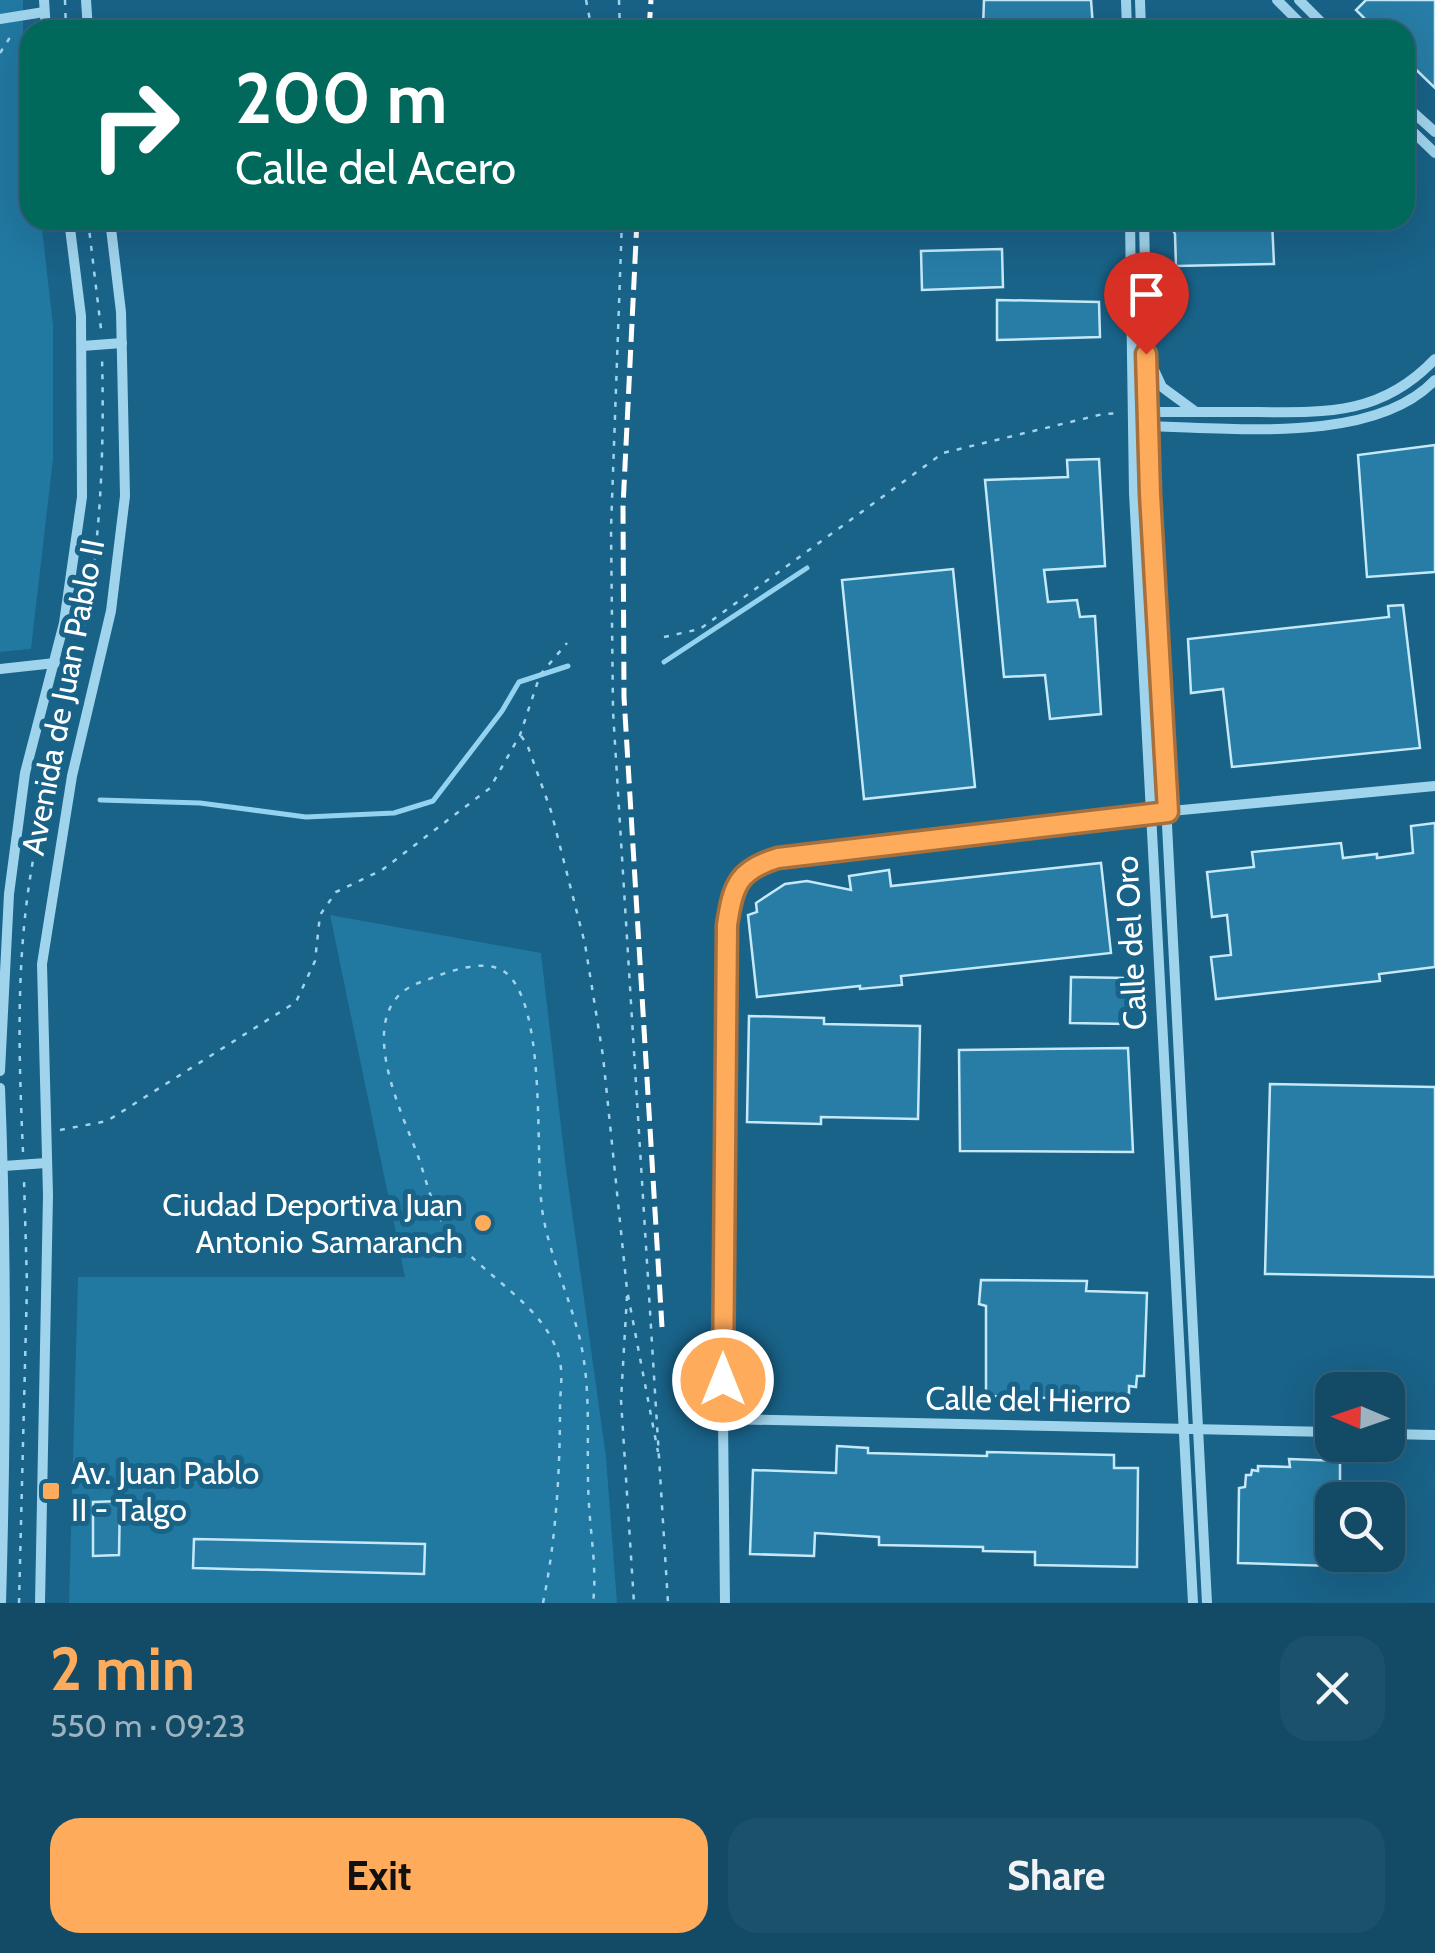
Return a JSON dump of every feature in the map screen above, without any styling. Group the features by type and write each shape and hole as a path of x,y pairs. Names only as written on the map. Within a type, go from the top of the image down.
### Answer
{"street":[{"path":"1276,0 1297,20"},
{"path":"1299,0 1319,20"},
{"path":"4,18 44,6"},
{"path":"1415,115 1435,132"},
{"path":"1415,133 1435,152"},
{"name":"Avenida de Juan Pablo II","path":"0,1071 4,959 22,790 64,624 82,496 82,346 70,230"},
{"name":"Avenida de Juan Pablo II","path":"40,1603 46,1163 42,964 72,776 111,611 125,496 122,343 111,230"},
{"name":"Calle del Oro","path":"1130,230 1132,426 1150,813 1194,1603"},
{"name":"Calle del Oro","path":"1144,230 1148,426 1207,1603"},
{"path":"82,346 122,343"},
{"path":"1146,354 1162,388 1196,412"},
{"path":"1132,412 1322,413 1355,408 1388,396 1419,376 1435,358"},
{"path":"1132,426 1323,427 1359,422 1395,409 1435,380"},
{"path":"0,668 55,663"},
{"path":"725,1603 722,1418 727,925 731,896 743,874 778,858 1150,813 1435,786"},
{"path":"0,1088 4,1166 1,1603"},
{"path":"4,1166 46,1163"},
{"name":"Calle del Hierro","path":"722,1418 1315,1432"},
{"path":"1405,1434 1435,1435"}],"path":[{"path":"0,53 10,38 4,18"},
{"path":"622,230 611,529 613,711 668,1603"},
{"path":"664,637 700,629 943,453 1103,414 1132,412"},
{"path":"45,1133 107,1121 296,1002 315,961 320,916 336,892 382,870 490,788 520,735 540,675 567,642"},
{"path":"520,735 527,744 551,811 585,944 604,1056 627,1290 660,1465"},
{"path":"543,1603 560,1443 560,1363 546,1324 470,1259 442,1223 389,1079 382,1039 388,1010 411,985 458,968 492,966 511,976 524,999 532,1037 542,1210 554,1264 577,1326 587,1381 589,1504 597,1576 593,1603"},
{"path":"627,1290 621,1400 634,1603"}],"shaded area":[{"path":"0,0 23,0 20,230 42,230 53,325 53,459 31,649 0,652"},
{"name":"Ciudad Deportiva Juan Antonio Samaranch","path":"330,915 541,953 606,1457 617,1603 69,1603 78,1277 405,1277"}],"building":[{"path":"984,0 1091,0 1092,20 983,20"},
{"path":"1366,0 1435,0 1435,88 1415,69 1415,20 1366,20 1356,10"},
{"path":"1173,230 1272,230 1274,264 1176,266"},
{"path":"1002,249 1003,287 922,290 921,251"},
{"path":"997,300 1099,302 1100,337 997,340"},
{"path":"1435,445 1435,572 1367,577 1358,455"},
{"path":"1099,459 1105,566 1044,570 1048,602 1077,600 1080,617 1095,616 1101,714 1050,719 1045,675 1004,677 985,480 1068,477 1067,460"},
{"path":"953,569 975,787 864,799 842,580"},
{"path":"1403,605 1420,748 1232,767 1223,689 1191,693 1188,639 1389,617 1388,606"},
{"path":"1435,823 1435,967 1379,974 1380,981 1216,999 1211,957 1231,955 1227,915 1212,917 1207,872 1254,867 1252,852 1341,843 1343,858 1413,853 1411,826"},
{"path":"1101,863 1111,953 901,976 902,985 757,997 748,915 757,912 756,903 785,884 807,881 851,890 849,876 889,870 891,886"},
{"path":"1071,977 1128,978 1127,1024 1070,1023"},
{"path":"749,1016 824,1018 824,1024 920,1026 918,1119 821,1117 821,1124 747,1122"},
{"path":"1128,1048 1133,1152 960,1151 959,1050"},
{"path":"1270,1084 1435,1087 1435,1277 1265,1274"},
{"path":"981,1280 1087,1281 1086,1291 1147,1293 1144,1376 1137,1376 1136,1387 1129,1386 1129,1394 1116,1394 1115,1400 986,1396 986,1306 979,1304"},
{"path":"837,1446 868,1448 868,1453 1114,1455 1114,1468 1138,1468 1137,1567 1035,1565 1035,1552 879,1545 879,1537 815,1533 814,1556 750,1554 753,1470 836,1473"},
{"path":"1289,1459 1340,1462 1340,1482 1315,1482 1315,1565 1238,1563 1239,1488 1245,1487 1246,1475 1258,1471 1258,1466 1290,1467"},
{"path":"120,1501 119,1555 93,1556 93,1502"},
{"path":"194,1539 425,1544 424,1574 193,1568"}],"waterway":[{"path":"664,662 807,568"},
{"path":"100,800 200,803 306,817 394,813 433,801 502,711 519,682 568,666"}],"railway":[{"path":"650,20 651,0"},
{"path":"637,230 623,507 624,697 662,1327"}],"place":[{"name":"Ciudad Deportiva Juan Antonio Samaranch","path":"483,1223"},
{"name":"Av. Juan Pablo II - Talgo","path":"51,1491"}],"route":[{"path":"723,1380 727,925 731,896 743,874 778,858 1168,812 1146,354"}]}
